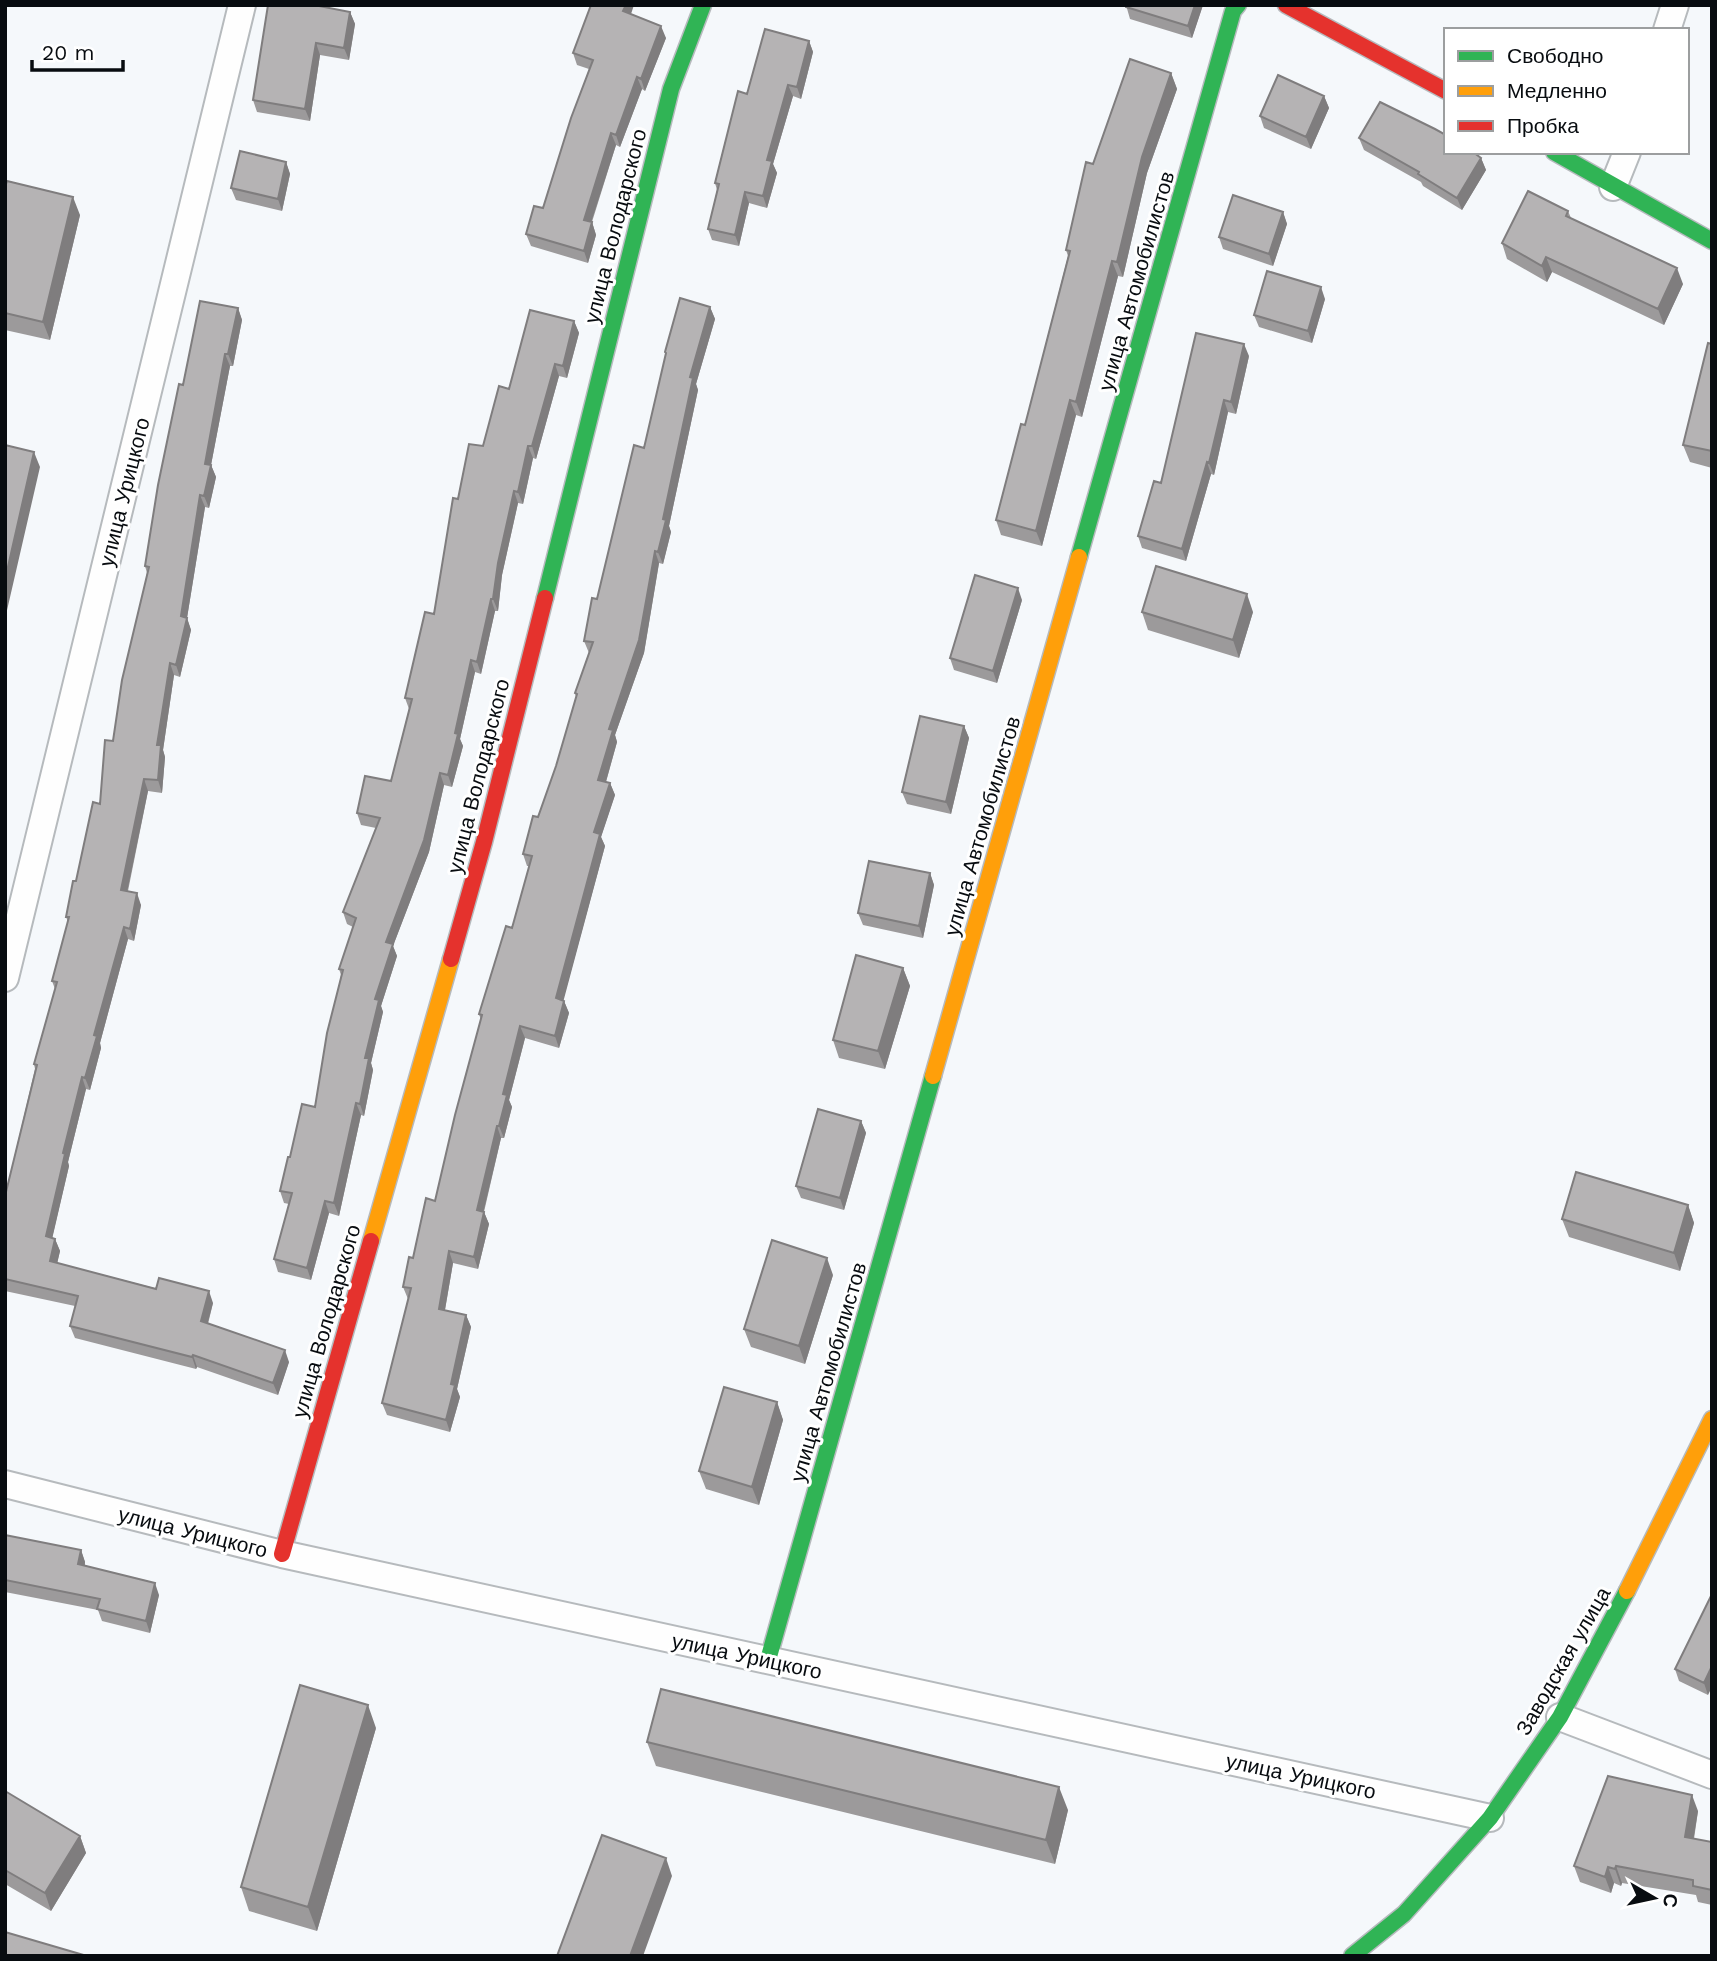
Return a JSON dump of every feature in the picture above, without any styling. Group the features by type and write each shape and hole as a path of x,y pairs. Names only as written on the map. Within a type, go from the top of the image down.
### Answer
{"street":[{"name":"улица Урицкого","path":"5,978 242,5"},
{"name":"улица Володарского","path":"282,1554 484,842 671,89 704,5"},
{"name":"улица Автомобилистов","path":"768,1660 1226,38 1238,5"},
{"path":"1286,5 1444,90"},
{"path":"1668,28 1675,5"},
{"path":"1557,154 1712,241"},
{"path":"1613,187 1626,154"},
{"name":"Заводская улица","path":"1352,1956 1404,1914 1490,1818 1559,1717 1655,1537 1712,1419"},
{"name":"улица Урицкого","path":"5,1484 282,1554 1490,1818"},
{"path":"1559,1717 1712,1775"}],"building":[{"path":"268,5 314,5 350,12 344,48 316,43 305,109 253,100"},
{"path":"591,5 626,5 623,11 661,26 641,79 637,77 616,135 611,133 584,220 592,222 584,251 526,234 534,206 543,208 571,118 593,60 573,53"},
{"path":"1126,5 1195,5 1188,26"},
{"path":"765,29 809,41 797,87 788,85 767,160 772,161 763,196 745,192 735,235 708,229 719,184 715,183 738,91 747,94"},
{"path":"1130,59 1171,73 1142,157 1117,262 1112,261 1076,402 1070,400 1036,531 996,520 1021,424 1025,425 1070,251 1066,250 1086,162 1093,164"},
{"path":"1278,75 1324,96 1306,137 1260,116"},
{"path":"1380,102 1444,134 1444,154 1476,154 1481,158 1457,198 1418,174 1419,172 1359,138"},
{"path":"240,151 286,162 278,199 231,188"},
{"path":"7,181 73,197 43,322 5,313"},
{"path":"1528,191 1568,211 1566,216 1677,268 1658,309 1546,257 1542,266 1502,243"},
{"path":"1233,195 1283,212 1269,254 1219,237"},
{"path":"1267,271 1321,287 1308,331 1254,315"},
{"path":"680,298 710,307 690,377 693,378 663,519 666,520 658,552 655,551 639,640 609,729 613,730 598,780 610,783 594,832 600,834 556,998 564,1001 555,1036 520,1026 503,1094 507,1095 477,1210 484,1212 474,1257 449,1251 439,1309 466,1315 451,1384 455,1385 446,1420 382,1403 411,1288 403,1287 409,1257 413,1258 426,1198 435,1201 482,1015 479,1014 506,926 512,928 532,856 523,854 533,816 538,817 556,766 577,694 575,693 593,642 584,641 592,598 597,599 634,445 644,448"},
{"path":"200,301 238,308 228,354 225,354 205,464 211,465 204,496 200,495 181,616 187,618 176,665 170,663 157,745 161,745 158,780 144,779 121,890 137,893 130,929 124,927 94,1035 97,1036 85,1078 82,1077 46,1236 55,1239 50,1261 156,1289 159,1278 209,1291 201,1321 285,1350 273,1383 193,1355 192,1357 70,1326 78,1296 5,1279 5,1196 37,1065 34,1064 57,982 52,981 69,917 66,917 73,881 76,881 93,802 100,804 105,740 113,741 122,680 149,567 145,566 158,485 179,384 183,385"},
{"path":"530,310 574,321 563,366 555,364 532,446 528,446 518,492 514,491 493,599 477,662 471,660 448,775 440,773 424,840 386,942 393,944 375,999 379,1000 365,1058 369,1058 360,1104 356,1103 334,1203 325,1201 307,1268 274,1259 292,1193 280,1191 302,1104 315,1107 327,1033 343,970 339,969 356,918 343,912 380,818 357,813 365,776 391,781 412,699 405,698 425,612 434,614 453,498 458,499 469,444 483,446 499,386 509,389"},
{"path":"1196,333 1244,344 1231,402 1224,400 1209,463 1207,462 1182,549 1138,536 1154,481 1161,483"},
{"path":"1708,343 1712,344 1712,451 1683,445"},
{"path":"5,445 34,452 5,580"},
{"path":"1156,566 1247,594 1233,640 1142,612"},
{"path":"975,575 1018,588 993,671 950,658"},
{"path":"920,716 964,726 946,802 902,792"},
{"path":"869,861 930,873 919,926 858,913"},
{"path":"856,955 903,968 878,1051 833,1040"},
{"path":"818,1109 861,1121 840,1198 796,1186"},
{"path":"1576,1172 1688,1205 1674,1253 1562,1219"},
{"path":"772,1240 827,1258 799,1346 744,1329"},
{"path":"724,1387 777,1402 752,1487 699,1471"},
{"path":"5,1535 81,1550 78,1564 155,1583 146,1621 97,1609 100,1599 5,1580"},
{"path":"1712,1594 1712,1666 1704,1683 1675,1669"},
{"path":"300,1685 368,1705 308,1907 241,1887"},
{"path":"661,1689 1059,1787 1046,1840 647,1742"},
{"path":"1608,1776 1692,1795 1685,1837 1712,1842 1712,1890 1693,1886 1693,1880 1616,1866 1615,1869 1608,1867 1605,1877 1574,1866"},
{"path":"5,1791 80,1836 45,1893 5,1870"},
{"path":"602,1835 666,1858 630,1956 557,1956"},
{"path":"5,1932 87,1956 5,1956"}],"traffic: fast":[{"path":"545,598 671,89 703,5"},
{"path":"1079,557 1233,11 1238,5"},
{"path":"1558,154 1712,241"},
{"path":"768,1660 933,1076"},
{"path":"1352,1956 1404,1914 1490,1818 1560,1717 1627,1591"}],"traffic: slow":[{"path":"933,1076 1079,557"},
{"path":"371,1241 451,959"},
{"path":"1627,1591 1712,1419"}],"traffic: jam":[{"path":"1286,5 1444,90"},
{"path":"451,959 484,842 545,598"},
{"path":"282,1554 371,1241"}]}
